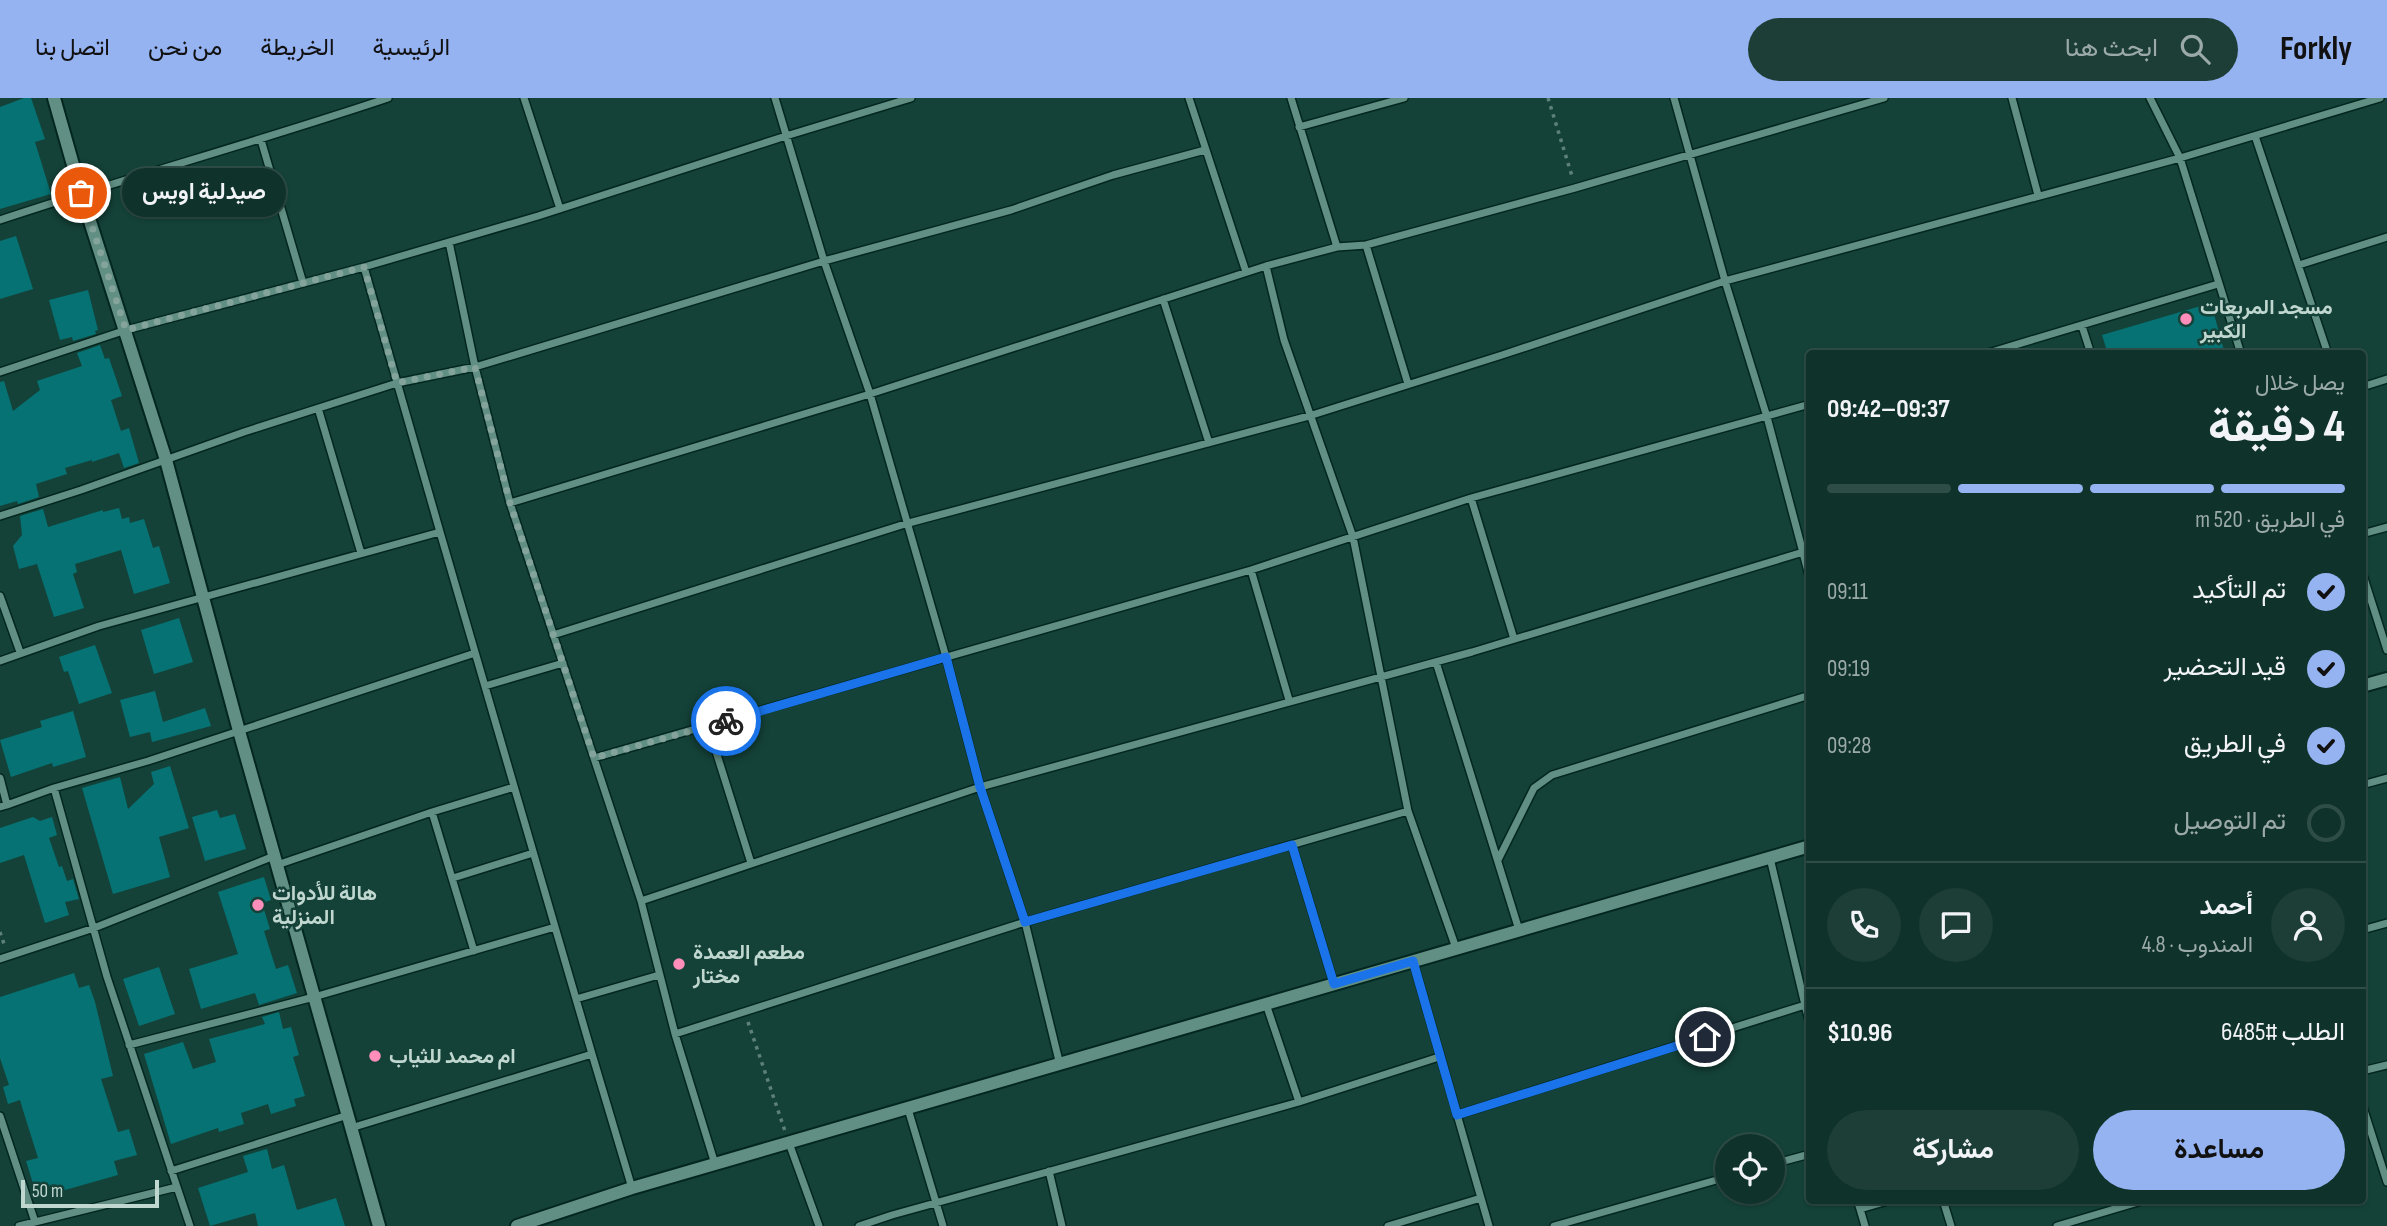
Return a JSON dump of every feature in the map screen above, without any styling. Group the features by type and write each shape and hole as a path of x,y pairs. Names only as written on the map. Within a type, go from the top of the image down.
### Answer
{"street":[{"path":"54,98 81,193 166,460 239,731 379,1226"},
{"path":"0,220 388,98"},
{"path":"524,98 560,209"},
{"path":"775,98 824,261 870,394 905,523 946,657 980,787 1025,922 1060,1065"},
{"path":"0,372 126,330 364,267 560,209 911,98"},
{"path":"1189,98 1247,272"},
{"path":"1291,98 1338,247"},
{"path":"1299,127 1404,98"},
{"path":"642,901 980,787 1289,700 1436,662 1806,551 1725,281 1674,98"},
{"path":"510,503 870,394 1266,266 1338,247 1366,245 1575,188 1884,98"},
{"path":"2012,98 2038,195"},
{"path":"2150,98 2180,158 2240,350"},
{"path":"553,635 905,523 1309,416 1725,281 2180,158 2380,98"},
{"path":"2255,136 2327,350"},
{"path":"261,140 303,283"},
{"path":"0,516 397,383 475,367 824,261 1011,210 1113,175 1205,150"},
{"path":"2299,265 2387,237"},
{"path":"449,242 475,367 510,503 642,901 675,1034 715,1164"},
{"path":"1366,245 1408,384"},
{"path":"1266,266 1284,340 1353,537 1408,811 1456,948"},
{"path":"364,267 632,1188"},
{"path":"1999,350 2218,284"},
{"path":"1163,299 1209,443"},
{"path":"2082,326 2090,350"},
{"path":"2366,386 2387,379"},
{"path":"594,758 1251,570 1471,498 1806,405"},
{"path":"318,408 361,554"},
{"path":"1471,498 1514,639"},
{"path":"2366,533 2387,527"},
{"path":"0,661 99,626 440,532"},
{"path":"1251,570 1289,700"},
{"path":"2366,584 2387,650"},
{"path":"0,596 20,652"},
{"path":"0,778 4,806 475,653"},
{"path":"1436,662 1518,930"},
{"path":"485,686 563,663"},
{"path":"2366,685 2387,679"},
{"path":"1498,860 1534,788 1552,775 1806,696"},
{"path":"708,726 751,863"},
{"path":"2366,784 2387,778"},
{"path":"0,959 94,928 276,860 514,787"},
{"path":"54,788 129,1045 190,1226"},
{"path":"675,1034 1025,922 1408,811"},
{"path":"432,812 474,951"},
{"path":"1292,845 1334,984"},
{"path":"517,1226 632,1188 1806,847"},
{"path":"453,878 533,853"},
{"path":"1770,858 1806,1000"},
{"path":"2366,929 2387,923"},
{"path":"129,1045 314,997 555,927"},
{"path":"1413,961 1489,1226"},
{"path":"576,999 659,975"},
{"path":"1266,1004 1299,1102"},
{"path":"1457,1115 1806,1004"},
{"path":"172,1171 592,1054"},
{"path":"859,1226 1299,1102 1439,1057"},
{"path":"2366,1070 2387,1065"},
{"path":"908,1109 943,1226"},
{"path":"0,1116 35,1222"},
{"path":"2366,1116 2387,1182"},
{"path":"2366,1136 2372,1134"},
{"path":"789,1143 819,1226"},
{"path":"1785,1161 1806,1155"},
{"path":"1049,1171 1062,1226"},
{"path":"1554,1226 1715,1180"},
{"path":"19,1226 177,1187"},
{"path":"1388,1226 1481,1198"},
{"path":"1858,1204 1865,1226"},
{"path":"1860,1209 1877,1204"},
{"path":"1944,1204 1951,1226"},
{"path":"2057,1226 2131,1204"}],"path":[{"path":"1548,98 1575,188"},
{"path":"745,1013 789,1143"}],"building":[{"path":"31,98 45,139 35,142 51,194 0,209 0,107"},
{"path":"16,236 33,289 0,299 0,241"},
{"path":"88,290 98,330 95,331 96,334 73,341 72,337 60,340 49,300"},
{"name":"مسجد المربعات الكبير","path":"2211,303 2224,350 2107,350 2102,335"},
{"path":"100,345 105,359 109,358 122,396 111,400 121,431 129,428 139,463 124,468 119,453 65,468 67,474 36,484 39,497 0,506 0,382 4,381 13,411 40,390 37,381 82,366 77,353"},
{"path":"119,508 122,519 129,517 130,523 144,519 153,548 159,546 170,583 134,594 121,550 75,564 77,572 73,574 84,608 54,617 37,564 19,569 13,546 22,535 20,516 43,509 48,527 103,510"},
{"path":"179,618 193,662 154,674 141,630"},
{"path":"95,645 112,693 79,704 68,671 64,672 59,657"},
{"path":"155,691 163,722 205,708 211,726 152,742 150,732 130,737 120,700"},
{"path":"73,711 86,757 53,767 52,763 11,777 0,740 42,727 40,721"},
{"path":"170,766 189,828 159,837 170,877 113,894 82,788 120,777 128,809 154,784 151,772"},
{"path":"217,810 220,818 235,814 246,849 205,861 192,817"},
{"path":"33,817 40,821 52,817 57,835 49,838 59,867 62,866 67,881 73,879 79,899 65,902 69,915 45,923 24,855 0,863 0,828"},
{"path":"264,877 271,900 262,903 270,929 264,931 276,969 288,965 297,993 259,1005 255,993 201,1009 189,969 238,954 218,892"},
{"path":"159,967 175,1014 139,1026 123,979"},
{"path":"74,973 79,988 89,985 95,1002 113,1076 101,1079 118,1132 129,1129 137,1155 114,1161 118,1175 58,1192 55,1184 35,1190 26,1161 38,1158 20,1100 8,1104 3,1087 9,1085 0,1058 0,997"},
{"path":"279,1012 283,1029 291,1027 299,1055 293,1057 305,1096 294,1099 296,1106 271,1114 268,1104 241,1113 244,1124 219,1132 218,1128 171,1144 144,1054 183,1042 193,1069 216,1062 209,1039 265,1024 262,1017"},
{"path":"267,1149 272,1169 284,1165 297,1210 336,1198 345,1226 258,1226 255,1213 210,1226 198,1188 248,1172 243,1156"}],"way so far":[{"path":"81,193 126,330 364,267 397,383 475,367 510,503 594,758 726,721"}],"place":[{"name":"صيدلية اويس","path":"81,193"},
{"name":"مسجد المربعات الكبير","path":"2186,319"},
{"name":"هالة للأدوات المنزلية","path":"258,905"},
{"name":"مطعم العمدة مختار","path":"679,964"},
{"name":"ام محمد للثياب","path":"375,1056"}],"route":[{"path":"726,721 946,657 980,787 1025,922 1292,845 1334,984 1413,961 1457,1115 1705,1037"}]}
